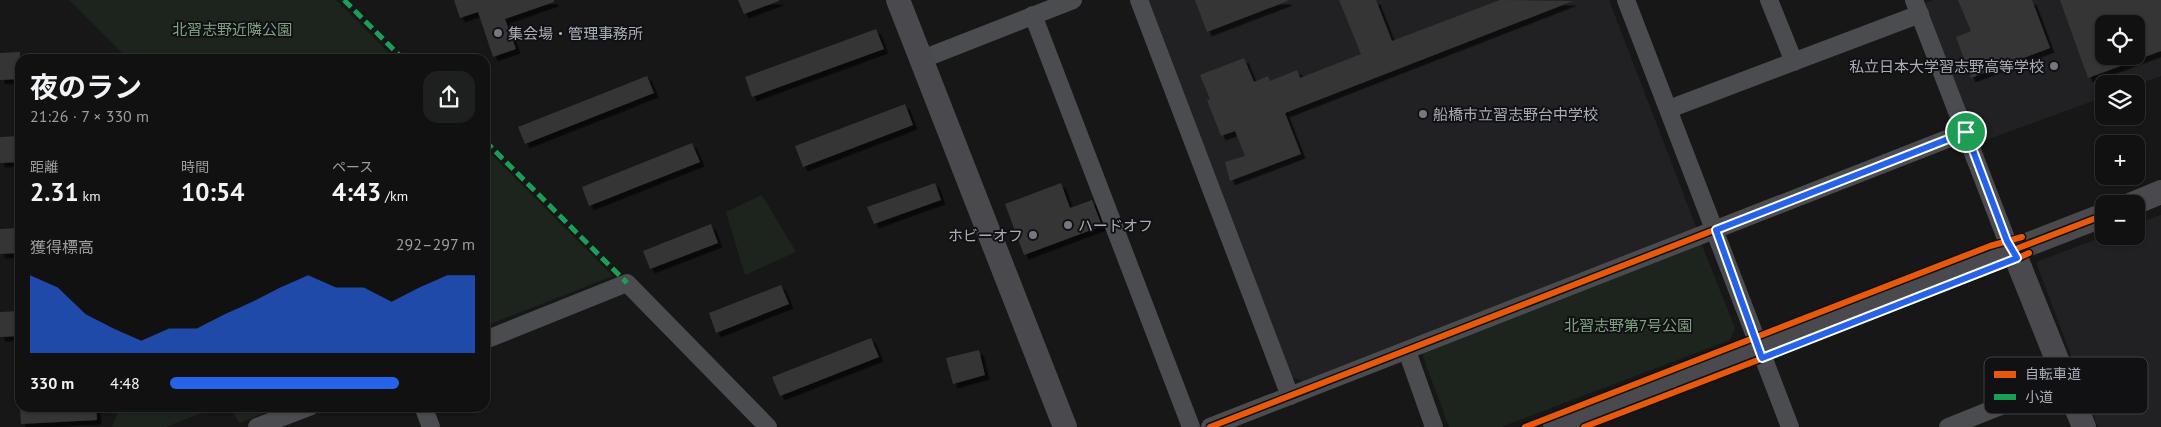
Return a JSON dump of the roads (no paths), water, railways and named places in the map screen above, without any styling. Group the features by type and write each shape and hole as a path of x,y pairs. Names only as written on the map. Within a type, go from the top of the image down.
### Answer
{"street":[{"path":"898,0 1065,427"},
{"path":"920,60 1073,0"},
{"path":"1139,0 1290,396"},
{"path":"1626,0 1716,230 1758,347 1790,427"},
{"path":"1770,0 1794,62"},
{"path":"1669,109 1794,62 1917,7 2007,241 2013,250 2057,357"},
{"path":"1033,15 1191,427"},
{"path":"1210,427 1966,132"},
{"path":"2145,199 2161,192"},
{"path":"1555,427 2095,218"},
{"path":"490,338 627,283 768,427"},
{"path":"1407,351 1434,427"},
{"path":"268,425 297,412"},
{"path":"425,412 431,427"},
{"path":"1948,427 1984,413"},
{"path":"2079,414 2084,427"}],"place":[{"name":"集会場・管理事務所","path":"498,33"},
{"name":"私立日本大学習志野高等学校","path":"2054,66"},
{"name":"船橋市立習志野台中学校","path":"1423,114"},
{"name":"ハードオフ","path":"1068,225"},
{"name":"ホビーオフ","path":"1033,235"}],"park label":[{"name":"北習志野近隣公園","path":"232,29"},
{"name":"北習志野第7号公園","path":"1628,325"}]}
